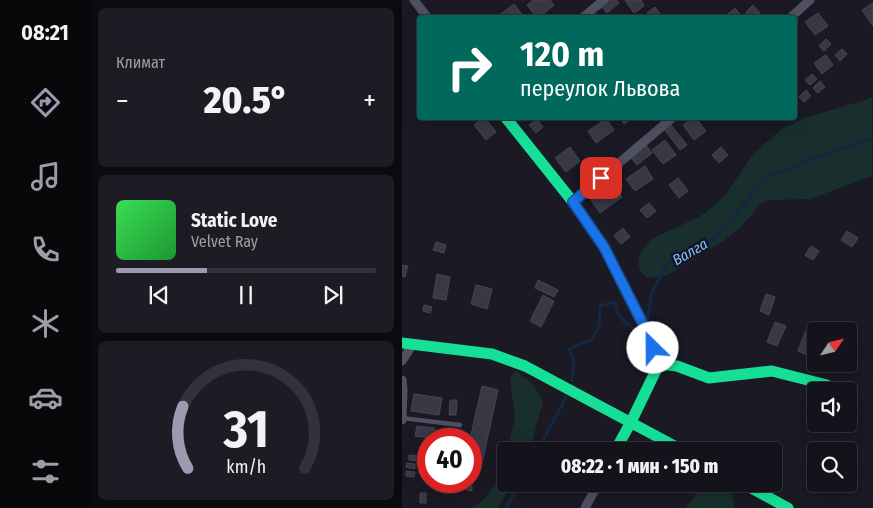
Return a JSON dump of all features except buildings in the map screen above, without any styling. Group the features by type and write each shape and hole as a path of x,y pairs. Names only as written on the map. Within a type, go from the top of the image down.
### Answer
{"street":[{"path":"414,0 426,15"},
{"path":"586,15 604,0"},
{"path":"793,15 810,0"},
{"path":"508,120 573,202 604,247 644,327 659,364 632,422 620,442"},
{"path":"573,202 670,120"},
{"path":"402,361 407,344 492,354 525,366 668,442"},
{"path":"659,364 677,366 709,378 772,371 815,382"},
{"path":"402,380 402,419"},
{"path":"585,508 594,492"},
{"path":"759,492 788,508"}],"lane":[{"path":"402,419 460,425"}],"green space":[{"path":"872,97 872,176 810,199 769,200 760,204 742,226 725,240 666,276 647,278 641,272 638,263 640,254 651,239 697,218 713,207 726,194 754,153 783,128 805,118"},
{"path":"516,371 534,385 543,402 532,442 509,442 515,418 510,378"},
{"path":"497,480 497,492 507,492 498,508 472,508 485,498"},
{"path":"698,492 729,492 731,493 735,508 685,508"}],"waterway":[{"name":"Валга","path":"647,324 651,295 665,266 713,239 769,176 873,138"},
{"name":"Валга","path":"572,380 574,360 569,349 591,340 599,328 600,306 615,302 618,315 628,325 641,330"},
{"name":"Валга","path":"542,442 566,396"},
{"name":"Валга","path":"506,508 515,492"}],"traffic: fast":[{"path":"508,120 573,202 604,247 647,332 659,364 620,442"},
{"path":"402,343 492,354 525,366 667,442"},
{"path":"659,364 677,366 709,378 772,371 815,382"},
{"path":"759,492 788,508"}],"route":[{"path":"601,178 573,202 604,247 647,332 653,348"}]}
